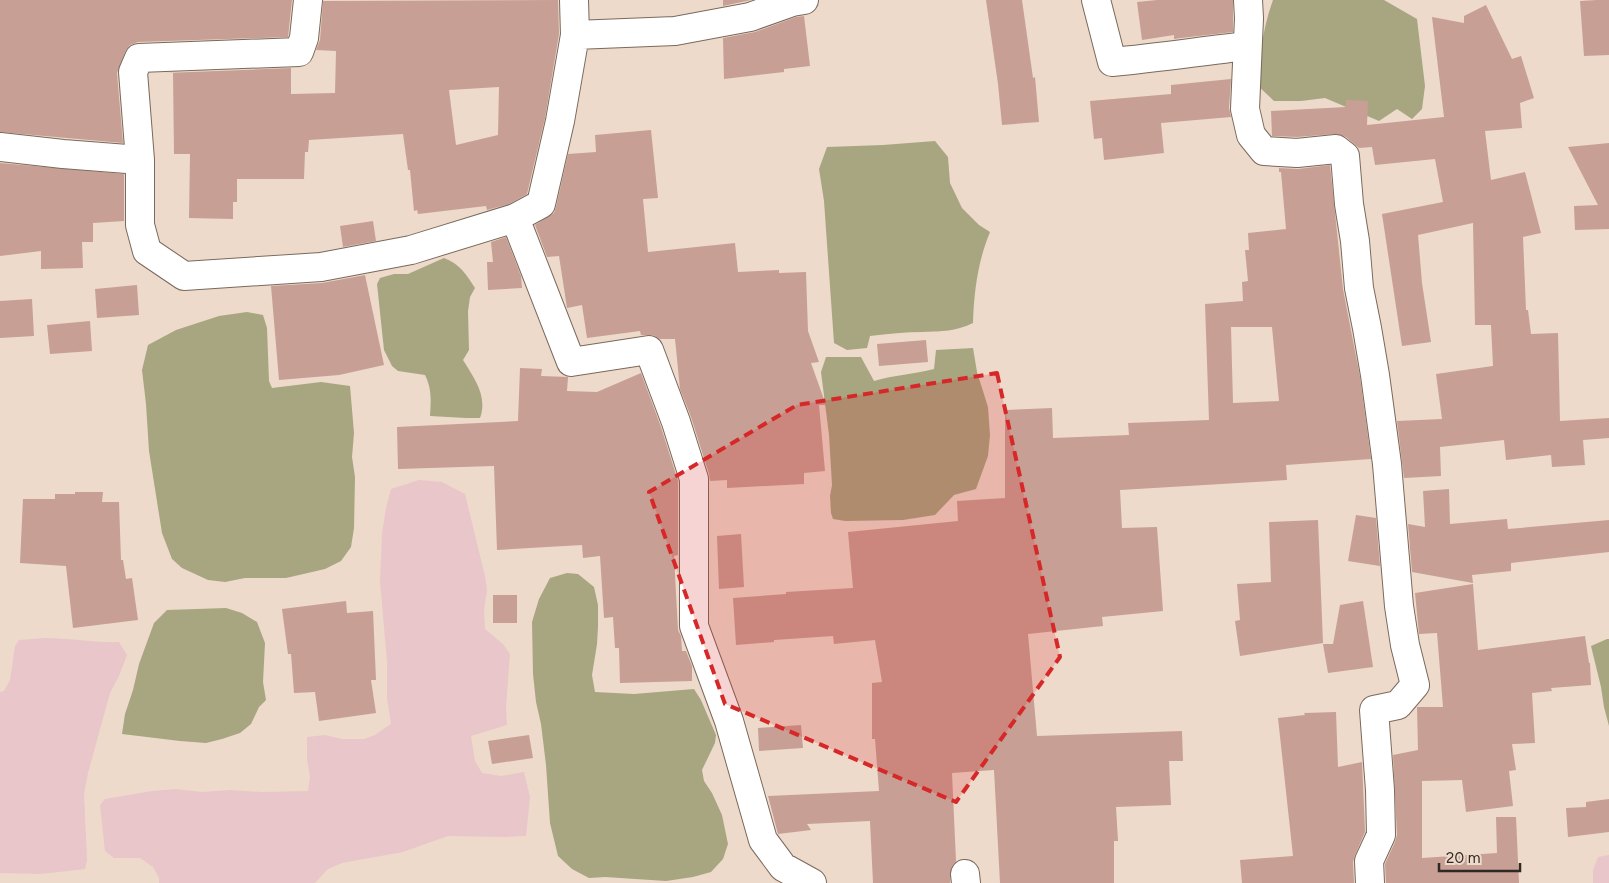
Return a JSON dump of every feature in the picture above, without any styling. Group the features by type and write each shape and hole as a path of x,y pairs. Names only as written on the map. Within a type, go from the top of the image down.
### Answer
{"street":[{"path":"308,0 304,38 299,52 139,58 133,72 140,160 140,225 147,251 184,276 321,267 411,250 515,218 541,204 560,121 575,35 574,0"},
{"path":"575,35 676,31 750,17 792,2 804,0"},
{"path":"1096,0 1112,62 1247,46"},
{"path":"1248,0 1245,109 1251,135 1264,151 1297,153 1336,149 1346,156 1349,204 1355,241 1359,288 1375,375 1387,464 1399,606 1405,645 1415,685 1398,704 1374,710 1380,790 1381,835 1369,861 1370,883"},
{"path":"0,146 63,154 140,160"},
{"path":"515,218 571,362 649,350 676,422 694,479 694,626 729,721 763,840 783,867 812,883"}],"highlighted area":[{"path":"997,373 1060,657 956,802 725,704 649,492 797,405"}],"shaded area":[{"path":"1273,0 1384,0 1417,19 1425,86 1422,109 1412,119 1397,109 1379,121 1325,98 1301,101 1274,101 1256,84 1264,31"},
{"path":"935,141 948,157 950,183 962,208 979,225 990,232 977,276 973,323 948,331 870,336 867,348 847,350 834,343 824,201 819,169 827,147"},
{"path":"444,258 458,266 475,288 470,297 468,311 469,350 463,360 479,388 482,402 480,418 430,416 430,390 425,375 398,371 392,366 384,350 377,284 380,278 394,274 408,274"},
{"path":"247,312 263,315 267,328 269,381 272,388 321,382 350,386 354,433 352,457 355,477 354,528 351,547 341,561 325,569 286,578 245,578 225,582 208,580 182,568 172,559 162,533 149,451 142,370 148,345 176,330 219,316"},
{"path":"973,348 977,372 988,407 990,435 988,456 976,489 954,495 935,515 903,520 845,521 833,519 830,496 832,485 829,435 821,372 826,357 861,357 874,381 934,369 936,350"},
{"path":"419,480 442,482 465,494 485,576 487,590 484,610 485,629 503,644 510,654 506,707 507,725 471,736 475,761 482,773 501,776 524,772 530,797 526,836 448,836 403,852 342,863 328,869 315,883 159,883 159,878 153,867 140,858 114,858 105,851 100,805 105,799 176,789 202,792 230,790 262,792 308,791 310,777 307,759 307,737 325,735 342,739 364,739 375,735 391,724 387,698 387,662 380,581 382,533 391,489"},
{"path":"567,573 578,574 594,587 598,605 597,644 592,675 595,692 634,694 694,689 701,700 716,735 715,743 702,770 704,781 722,815 728,844 723,859 711,872 666,881 605,877 589,878 572,869 558,856 550,823 546,765 536,702 533,674 532,622 539,599 550,578"},
{"path":"226,608 242,613 257,622 265,643 263,682 266,700 259,707 251,724 240,733 206,743 122,734 125,714 139,664 154,623 167,610"},
{"path":"45,638 119,642 127,655 110,693 88,773 84,794 87,860 85,869 41,874 0,873 0,692 4,691 10,680 15,646 19,640"},
{"path":"1609,639 1609,726 1591,646"},
{"path":"1609,855 1609,883 1593,883 1593,870 1598,857"}],"building":[{"path":"0,0 292,0 288,37 138,42 130,45 125,52 117,73 123,143 0,132"},
{"path":"558,0 559,34 545,118 527,194 509,204 487,210 486,206 418,214 417,210 414,211 410,170 408,170 403,134 309,140 308,152 305,152 304,179 237,179 237,202 233,202 233,219 189,218 190,154 174,154 173,73 165,73 291,68 291,94 335,93 336,51 316,50 320,40 323,1","holes":["499,87 498,135 456,145 449,90"]},
{"path":"723,0 751,0 723,6"},
{"path":"986,0 1022,0 1033,78 1035,77 1039,122 1002,125"},
{"path":"1157,0 1233,0 1233,32 1174,39 1174,35 1142,40 1137,2"},
{"path":"1609,0 1609,55 1584,56 1580,1"},
{"path":"1486,5 1512,59 1521,56 1534,98 1520,103 1522,128 1485,131 1491,180 1525,172 1541,233 1523,237 1526,310 1528,310 1531,334 1558,333 1560,421 1609,418 1609,438 1583,440 1585,465 1552,467 1551,455 1506,460 1504,440 1440,447 1441,476 1404,478 1397,421 1442,419 1436,374 1493,366 1491,325 1475,325 1473,223 1418,235 1422,283 1431,342 1402,346 1382,214 1443,202 1435,159 1375,165 1372,147 1359,148 1346,137 1335,134 1297,137 1272,136 1271,111 1346,107 1346,100 1368,101 1367,125 1444,117 1432,17 1464,23 1464,16"},
{"path":"804,16 810,66 784,69 784,72 724,79 723,38 755,32 796,17"},
{"path":"1231,79 1229,108 1231,117 1161,123 1164,153 1104,160 1102,138 1094,139 1090,101 1171,94 1171,85"},
{"path":"651,130 658,198 643,199 648,252 735,243 738,272 779,270 779,273 806,272 808,331 819,362 811,363 826,405 819,405 825,471 804,473 804,484 727,488 727,480 710,481 691,417 680,389 675,339 660,339 653,335 641,335 640,331 587,338 582,305 567,308 559,256 547,257 535,225 554,213 568,154 596,152 595,135"},
{"path":"1609,143 1609,229 1575,230 1574,206 1598,205 1568,147"},
{"path":"0,163 124,174 124,221 93,223 93,242 82,242 83,268 41,269 41,251 0,256"},
{"path":"1330,165 1343,289 1360,377 1371,459 1286,465 1287,480 1120,490 1122,528 1157,527 1163,611 1102,617 1103,626 1028,634 1037,736 1182,731 1183,761 1169,761 1171,805 1116,807 1118,841 1114,841 1114,883 1000,883 994,770 952,773 956,861 951,868 950,883 873,883 870,821 807,824 811,830 778,834 768,796 879,791 875,739 872,739 872,683 882,682 875,640 834,644 833,636 736,645 733,598 786,594 786,592 853,588 848,532 958,521 957,501 1005,498 1005,410 1052,408 1053,438 1129,435 1128,423 1209,420 1205,304 1243,301 1242,282 1248,281 1245,250 1249,250 1248,233 1286,229 1281,172 1279,172 1279,168 1298,169","holes":["1231,327 1272,327 1279,401 1233,403"]},
{"path":"373,221 376,241 343,247 340,226"},
{"path":"506,237 521,276 522,288 488,290 487,262 493,262 491,242"},
{"path":"365,275 384,365 339,375 279,380 271,286 322,283"},
{"path":"137,285 139,315 97,318 95,289"},
{"path":"32,299 34,336 0,338 0,301"},
{"path":"90,321 92,351 50,354 47,325"},
{"path":"926,340 928,362 879,366 877,344"},
{"path":"520,368 542,369 541,376 568,377 567,391 597,392 641,373 678,481 678,555 674,556 678,630 681,636 682,651 686,651 692,666 692,681 620,683 619,648 615,648 613,617 604,618 600,556 583,558 582,545 497,550 494,466 398,469 397,427 518,421"},
{"path":"1449,489 1450,524 1507,519 1508,529 1609,520 1609,552 1511,563 1511,571 1472,575 1473,583 1412,572 1408,524 1425,527 1423,491"},
{"path":"75,492 103,492 102,502 119,502 121,560 123,560 126,579 132,578 138,620 73,628 66,566 20,563 23,499 55,499 55,494 75,494"},
{"path":"1356,515 1376,518 1380,566 1348,561"},
{"path":"1318,520 1323,643 1240,656 1235,621 1240,620 1237,584 1271,582 1269,522"},
{"path":"741,534 744,587 719,589 717,536"},
{"path":"1473,584 1478,650 1585,636 1590,663 1591,685 1551,688 1552,691 1532,693 1535,743 1512,744 1516,770 1509,771 1513,806 1466,812 1462,780 1422,781 1422,858 1497,853 1496,817 1516,817 1519,883 1386,883 1385,864 1397,835 1393,755 1418,750 1417,707 1443,707 1437,633 1419,634 1415,593"},
{"path":"493,595 517,595 517,623 493,623"},
{"path":"346,601 347,613 373,611 376,680 371,680 376,713 319,721 315,692 294,693 291,654 288,654 282,609"},
{"path":"1363,601 1373,667 1328,673 1323,644 1333,644 1340,605"},
{"path":"1336,712 1338,767 1362,762 1365,832 1353,862 1354,883 1242,883 1240,860 1293,856 1278,718 1305,715 1304,713"},
{"path":"801,725 803,748 759,751 758,728"},
{"path":"529,735 533,758 492,764 488,741"},
{"path":"1609,799 1609,832 1568,837 1566,808 1586,807 1586,802"}]}
